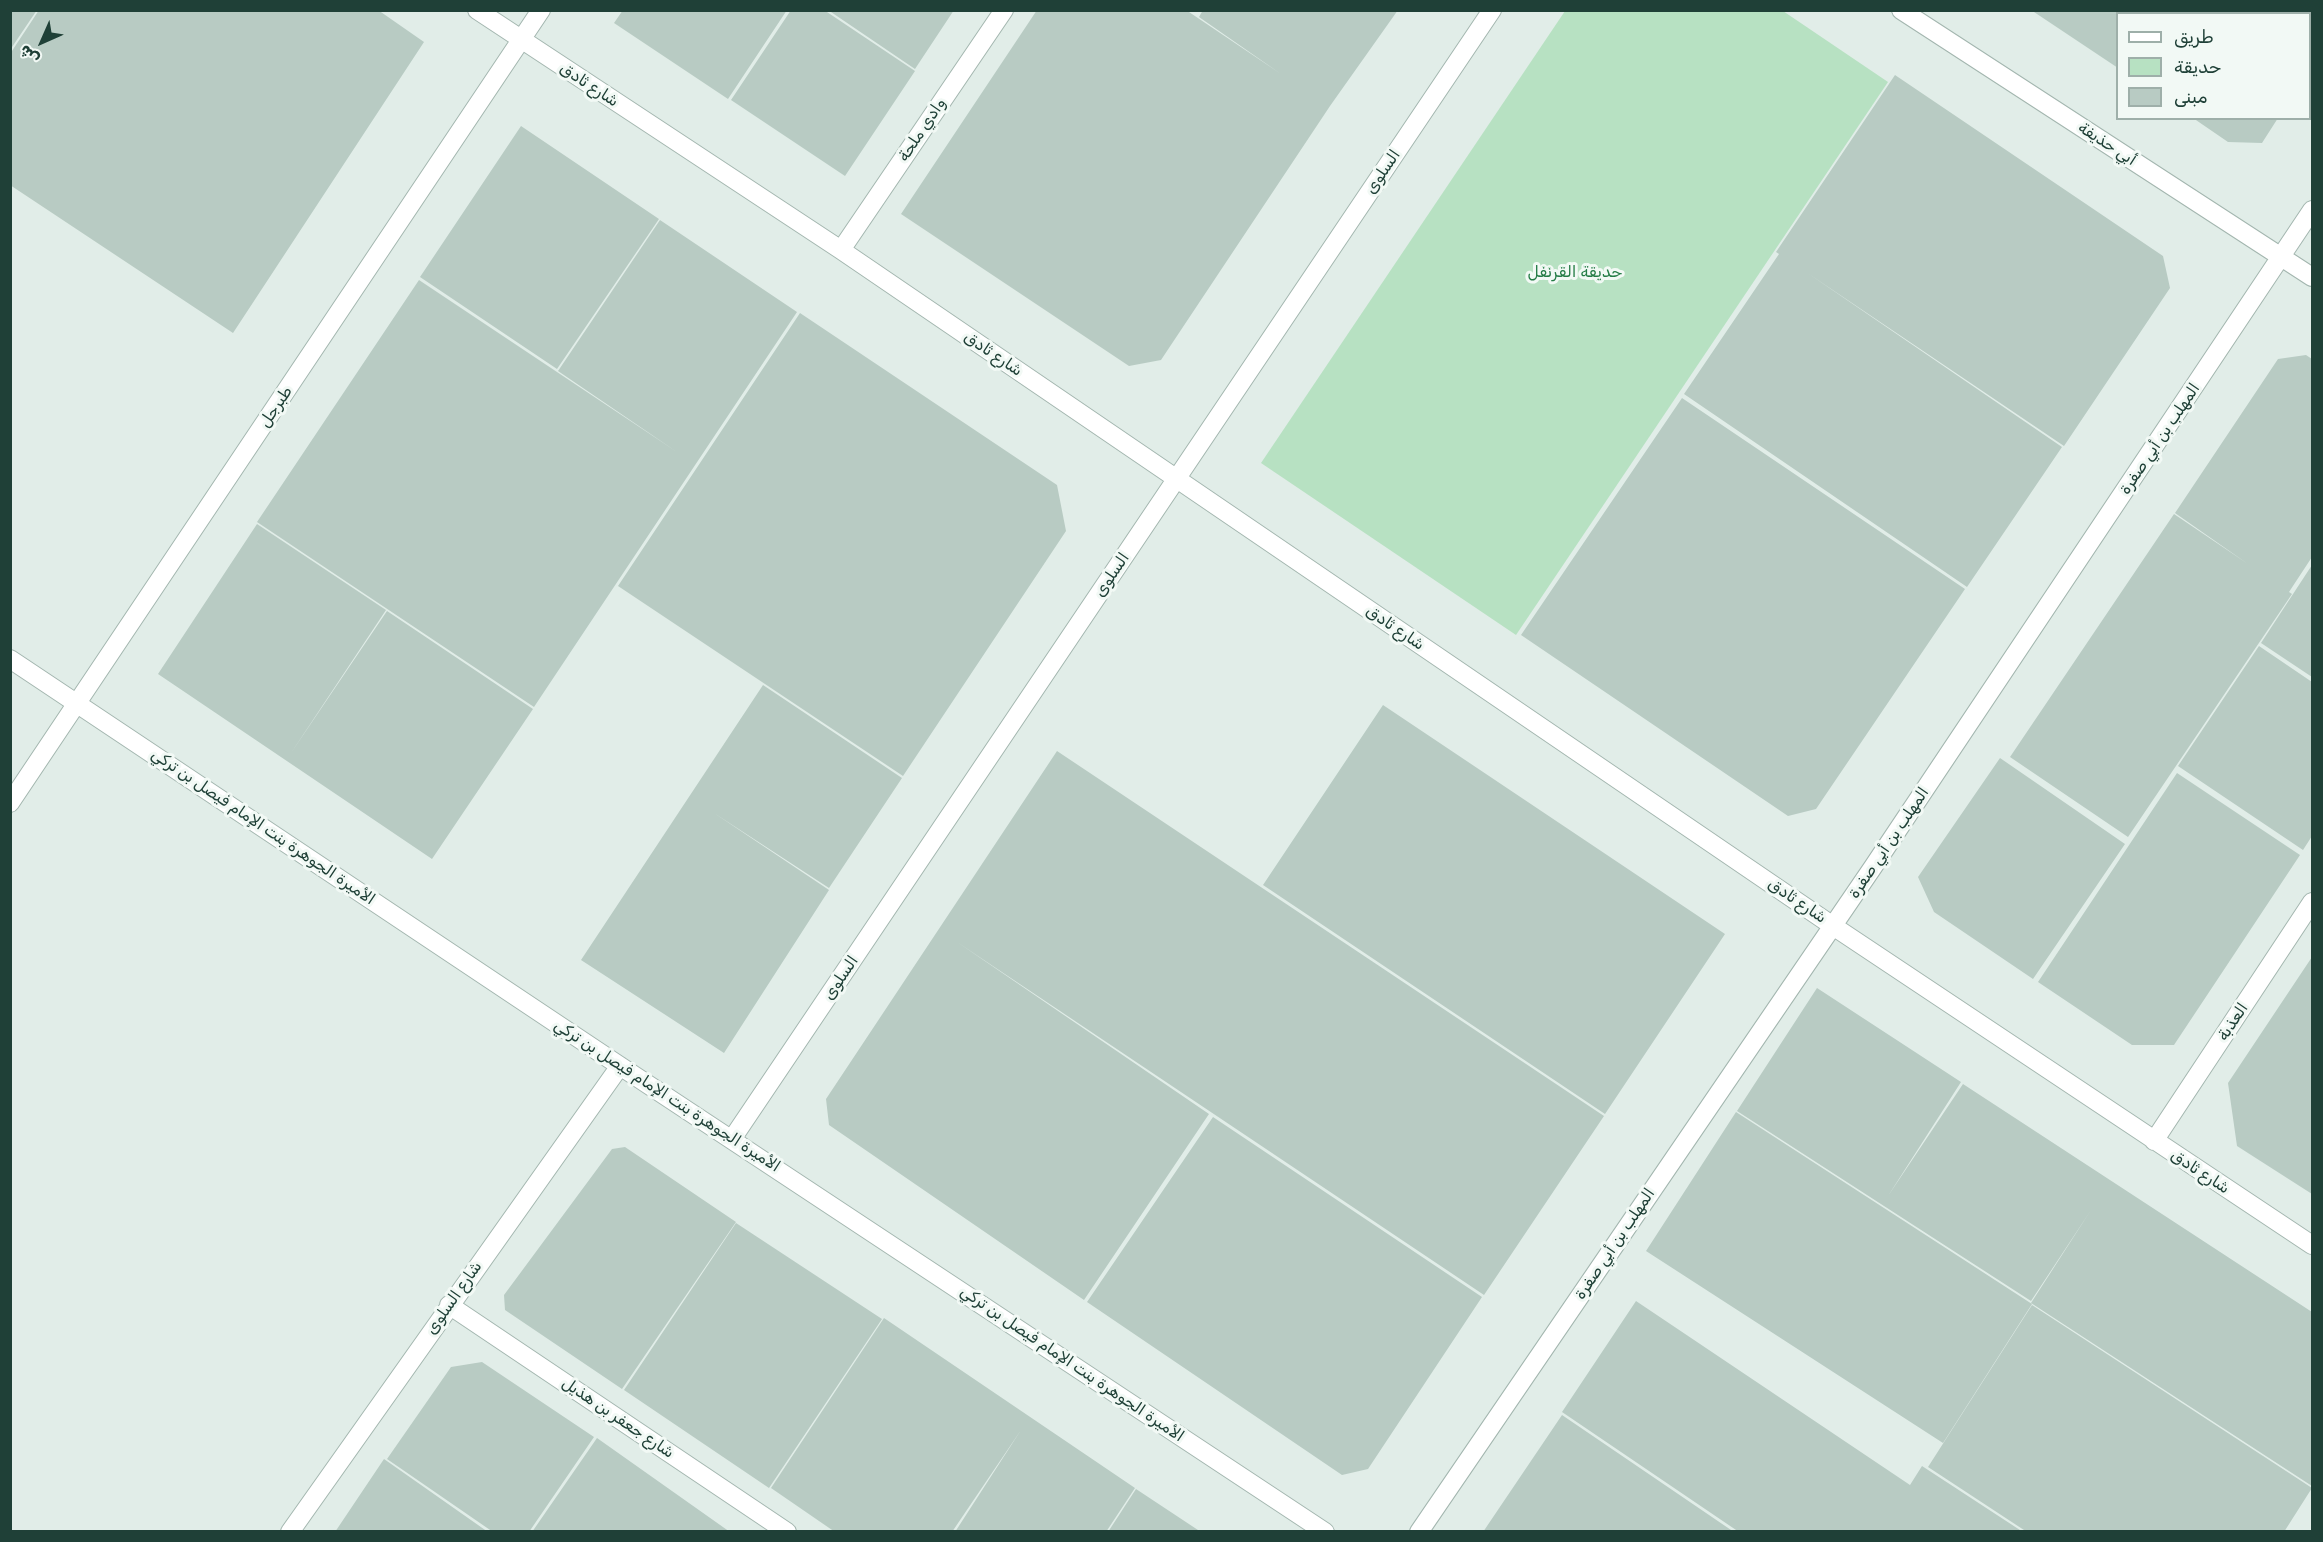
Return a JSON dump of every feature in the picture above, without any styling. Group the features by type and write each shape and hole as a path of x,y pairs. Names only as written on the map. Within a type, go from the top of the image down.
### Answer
{"street":[{"name":"شارع ثادق","path":"477,10 841,250 1175,480 1833,926 2154,1142 2313,1245"},
{"name":"طبرجل","path":"10,802 541,10"},
{"name":"وادي ملحة","path":"841,250 1004,10"},
{"name":"السلوى","path":"732,1139 1492,10"},
{"name":"أبي حذيفة","path":"1901,10 2313,277"},
{"name":"المهلب بن أبي صفرة","path":"1419,1532 1833,926 2313,210"},
{"name":"الأميرة الجوهرة بنت الإمام فيصل بن تركي","path":"10,659 1325,1532"},
{"name":"العذبة","path":"2154,1142 2313,902"},
{"name":"شارع السلوى","path":"290,1532 620,1066"},
{"name":"شارع جعفر بن هذيل","path":"449,1305 787,1532"}],"green space":[{"name":"حديقة القرنفل","path":"1565,11 1783,11 1888,82 1516,635 1261,463"}],"building":[{"path":"10,10 37,10 10,50"},
{"path":"39,10 378,10 424,42 233,333 10,185 10,54"},
{"path":"623,10 787,10 728,99 614,23"},
{"path":"791,10 824,10 915,71 845,176 731,100"},
{"path":"828,10 954,10 915,69"},
{"path":"1037,10 1186,10 1281,74 1199,17 1203,10 1398,10 1330,106 1161,360 1129,366 901,214"},
{"path":"2031,10 2312,10 2311,66 2311,12 2116,12 2116,67"},
{"path":"1895,75 2163,256 2170,288 2064,446 1806,272 2062,447 1967,587 1684,394 1779,254 1776,252"},
{"path":"2196,120 2277,120 2262,143 2228,142"},
{"path":"521,126 659,219 557,369 420,277"},
{"path":"660,220 797,312 534,707 257,522 419,280 677,452 558,371"},
{"path":"800,313 1057,485 1066,531 903,776 618,586"},
{"path":"2306,355 2312,359 2312,557 2289,592 2292,594 2128,837 2010,757 2174,514 2248,564 2175,513 2278,359"},
{"path":"1682,398 1965,589 1816,809 1788,816 1521,635"},
{"path":"257,524 386,610 291,753 387,611 533,709 432,859 158,674"},
{"path":"2312,565 2312,677 2261,643"},
{"path":"2259,646 2312,682 2312,836 2303,850 2178,766"},
{"path":"763,685 902,778 829,888 714,813 829,890 724,1053 581,960"},
{"path":"1383,705 1725,934 1605,1114 1263,885"},
{"path":"1057,751 1604,1116 1484,1295 957,942 1209,1114 1084,1300 829,1125 826,1099"},
{"path":"2000,758 2125,844 2033,979 1934,912 1918,877"},
{"path":"2177,773 2300,855 2174,1045 2132,1045 2038,982"},
{"path":"2312,957 2312,1194 2237,1146 2228,1083"},
{"path":"1817,988 1961,1082 1888,1196 1963,1084 2312,1312 2312,1486 2031,1303 2091,1210 2031,1301 1737,1111"},
{"path":"1736,1112 2032,1304 1943,1443 1646,1251"},
{"path":"1213,1117 1482,1297 1368,1469 1342,1475 1087,1302"},
{"path":"625,1147 736,1222 622,1389 505,1310 504,1295 612,1149"},
{"path":"736,1223 882,1319 769,1488 624,1390"},
{"path":"1636,1301 1910,1485 1922,1466 2023,1532 1739,1532 1562,1412"},
{"path":"2032,1305 2312,1488 2284,1532 2027,1532 1928,1467"},
{"path":"884,1318 1135,1488 1106,1532 955,1532 1021,1430 952,1532 835,1532 771,1488"},
{"path":"482,1362 594,1437 529,1532 493,1532 387,1459 451,1367"},
{"path":"1562,1415 1734,1532 1483,1532"},
{"path":"597,1438 730,1532 532,1532"},
{"path":"384,1459 488,1532 335,1532"},
{"path":"1136,1489 1201,1532 1108,1532"}]}
